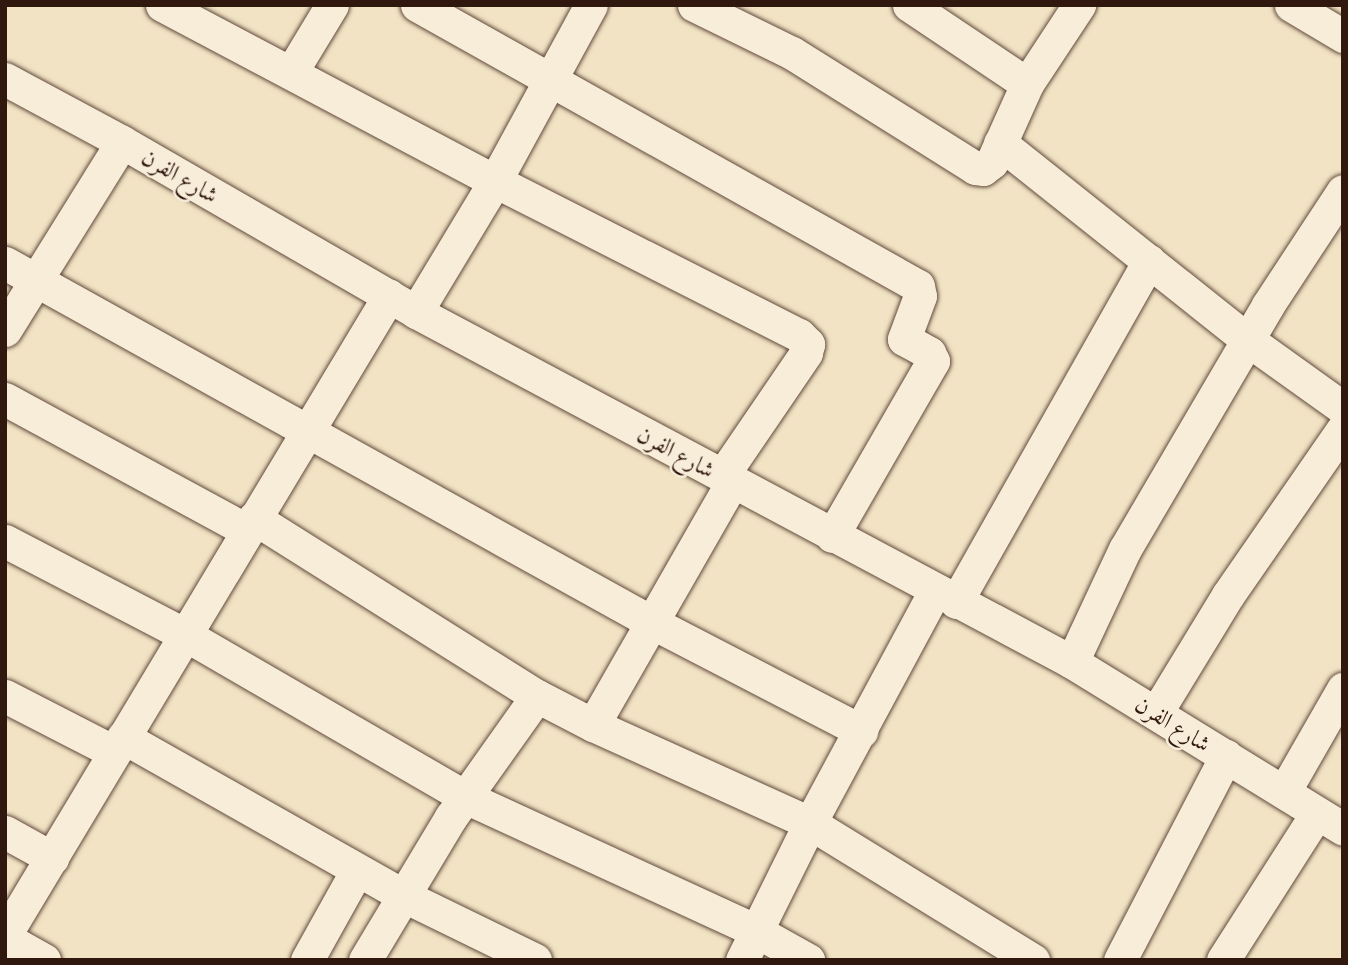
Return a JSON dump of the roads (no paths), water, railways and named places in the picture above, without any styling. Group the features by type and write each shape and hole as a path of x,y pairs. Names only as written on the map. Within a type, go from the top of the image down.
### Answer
{"street":[{"path":"162,5 806,341 806,353 727,479 652,622 593,724"},
{"path":"292,71 332,5"},
{"path":"417,5 550,77 918,286 920,296 904,339 933,356 932,366 832,536"},
{"path":"16,948 52,858 250,524 309,430 495,181 590,5"},
{"path":"694,5 792,53 975,169 982,169 992,162 1027,84 1080,5"},
{"path":"909,5 1027,84"},
{"path":"1292,5 1343,36"},
{"name":"شارع الفرن","path":"5,79 122,142 402,304 945,597 1072,662 1330,821"},
{"path":"5,330 122,142"},
{"path":"1000,143 1248,340 1343,408"},
{"path":"1072,662 1125,549 1248,340 1343,191"},
{"path":"749,945 810,822 861,731 1149,261"},
{"path":"5,263 652,622 861,731"},
{"path":"5,399 250,524 537,696 810,822 1033,960"},
{"path":"1156,713 1228,595 1343,429"},
{"path":"5,541 184,634 465,797 749,945 808,960"},
{"path":"1284,792 1343,689"},
{"path":"5,696 119,745 402,895 535,960"},
{"path":"365,960 402,895 465,797 537,696"},
{"path":"1120,960 1226,757"},
{"path":"1223,960 1330,821"},
{"path":"5,832 52,858"},
{"path":"307,960 357,870"}]}
